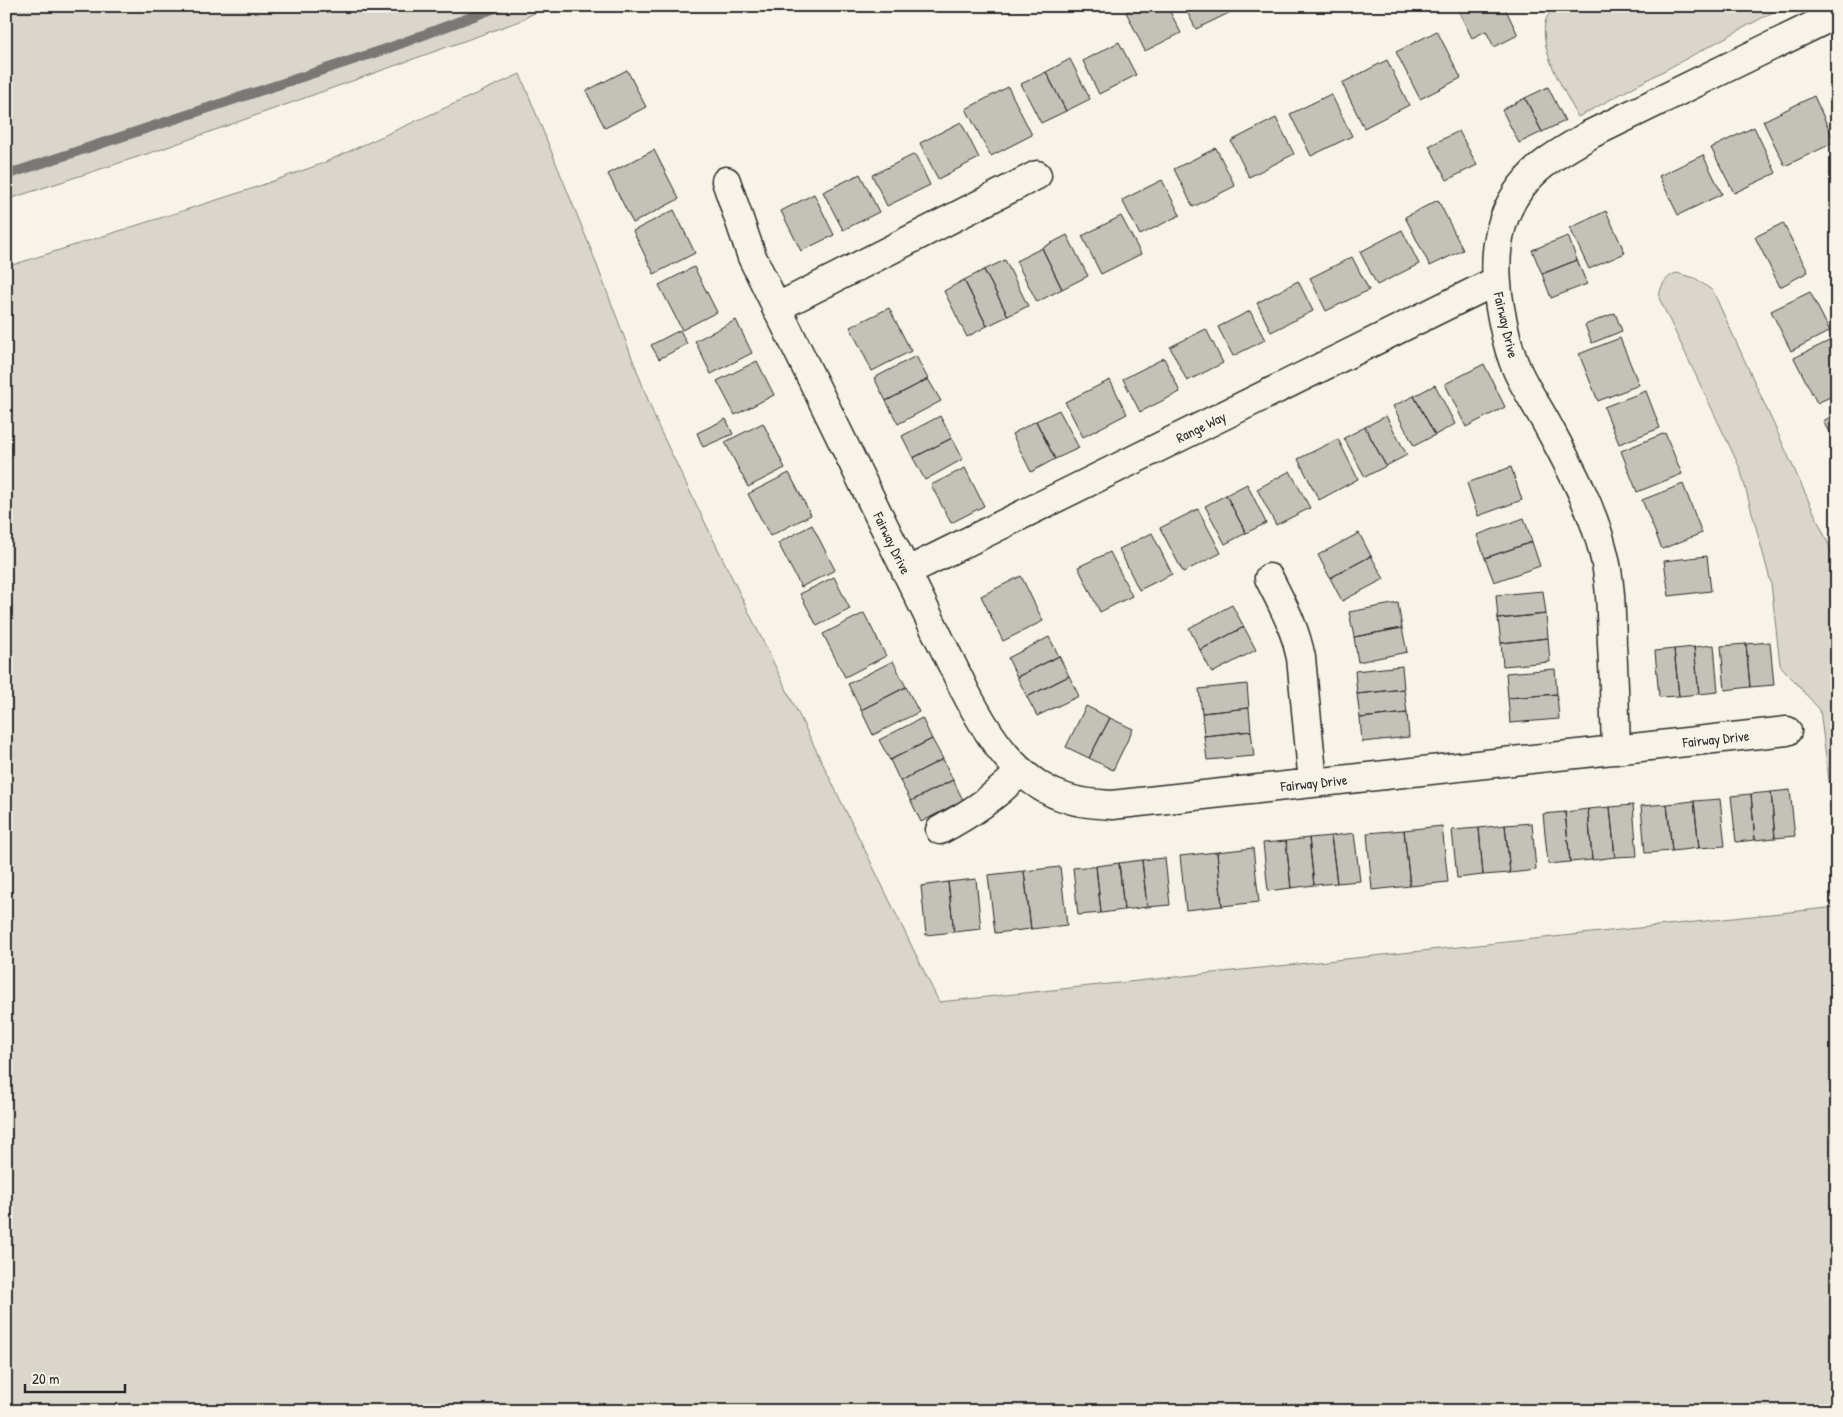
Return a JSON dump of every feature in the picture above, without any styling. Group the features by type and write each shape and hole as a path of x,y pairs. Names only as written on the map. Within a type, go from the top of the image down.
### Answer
{"street":[{"name":"Fairway Drive","path":"1616,750 1611,594 1603,550 1580,489 1516,368 1504,328 1496,281 1496,252 1505,215 1515,194 1528,178 1543,165 1591,134 1837,14"},
{"path":"776,308 1037,175"},
{"name":"Fairway Drive","path":"726,181 752,256 776,308 980,720 1021,771 1041,787 1066,798 1088,803 1112,805 1787,731"},
{"name":"Range Way","path":"906,572 1496,281"},
{"path":"1269,578 1298,640 1313,783"},
{"path":"940,830 985,803 1001,791 1021,771"}],"shaded area":[{"path":"6,6 548,6 517,22 162,149 6,200"},
{"path":"1555,6 1784,6 1578,117 1554,70 1545,43 1546,19"},
{"path":"520,74 590,247 658,426 939,1002 1837,907 1837,1411 6,1411 6,267 248,190 321,164"},
{"path":"1676,273 1695,278 1713,291 1837,563 1837,796 1829,781 1820,710 1780,665 1771,583 1740,468 1659,298 1664,283"}],"building":[{"path":"1137,6 1167,6 1181,33 1145,51 1126,12"},
{"path":"1184,6 1235,6 1237,9 1196,29"},
{"path":"1460,6 1504,6 1518,35 1494,47 1486,31 1472,38 1457,8"},
{"path":"1437,31 1461,78 1420,99 1396,52"},
{"path":"1119,42 1136,75 1099,94 1083,61"},
{"path":"1070,59 1090,99 1066,111 1046,72"},
{"path":"1387,60 1409,105 1364,128 1342,83"},
{"path":"627,70 646,107 605,128 586,91"},
{"path":"1046,72 1066,111 1041,123 1021,84"},
{"path":"1837,86 1837,104 1830,90"},
{"path":"1008,87 1032,135 991,156 966,109"},
{"path":"1548,87 1565,121 1542,132 1525,98"},
{"path":"1331,94 1352,136 1311,156 1290,114"},
{"path":"1814,96 1835,142 1785,166 1763,121"},
{"path":"1525,98 1542,132 1519,143 1502,110"},
{"path":"1276,118 1294,154 1249,177 1231,141"},
{"path":"961,122 979,158 938,179 920,143"},
{"path":"1754,127 1776,173 1734,193 1711,148"},
{"path":"1459,131 1477,165 1447,180 1429,146"},
{"path":"1216,148 1235,186 1193,207 1174,169"},
{"path":"654,150 679,199 633,223 608,174"},
{"path":"915,154 930,185 887,206 872,175"},
{"path":"1703,155 1722,194 1678,215 1659,176"},
{"path":"860,174 879,212 843,230 823,192"},
{"path":"1162,180 1180,215 1140,235 1122,200"},
{"path":"814,194 834,235 801,251 781,211"},
{"path":"1438,200 1463,250 1430,266 1405,217"},
{"path":"674,210 695,253 654,274 633,231"},
{"path":"1606,211 1625,253 1589,269 1570,228"},
{"path":"1121,216 1141,254 1101,274 1082,236"},
{"path":"1783,223 1808,272 1780,287 1755,237"},
{"path":"1402,230 1419,264 1377,285 1360,252"},
{"path":"1067,235 1088,276 1062,289 1042,248"},
{"path":"1568,236 1577,260 1542,274 1532,250"},
{"path":"1042,248 1062,289 1037,302 1016,261"},
{"path":"1352,257 1369,290 1326,311 1310,278"},
{"path":"1005,260 1028,306 1008,316 984,270"},
{"path":"1577,260 1587,284 1551,298 1542,274"},
{"path":"694,267 717,312 682,330 659,285"},
{"path":"984,270 1008,316 987,326 964,280"},
{"path":"964,280 987,326 967,337 944,291"},
{"path":"1298,281 1313,311 1271,332 1257,303"},
{"path":"1810,292 1830,331 1791,351 1771,311"},
{"path":"889,308 911,351 872,371 850,327"},
{"path":"1250,311 1265,340 1233,356 1218,327"},
{"path":"1615,313 1622,331 1592,343 1585,325"},
{"path":"736,320 752,353 711,374 695,341"},
{"path":"1206,329 1223,363 1187,381 1170,347"},
{"path":"680,330 687,344 659,359 651,345"},
{"path":"1620,338 1639,385 1598,401 1579,354"},
{"path":"1829,341 1837,357 1837,394 1817,403 1794,358"},
{"path":"916,356 928,379 886,401 874,378"},
{"path":"1164,358 1180,392 1140,412 1123,379"},
{"path":"757,361 774,395 735,415 717,381"},
{"path":"1484,364 1505,407 1466,427 1445,384"},
{"path":"928,379 941,401 898,424 886,401"},
{"path":"1110,380 1127,414 1083,437 1065,402"},
{"path":"1435,385 1455,424 1435,435 1414,396"},
{"path":"1646,391 1660,428 1619,444 1604,407"},
{"path":"1414,396 1435,435 1414,446 1393,406"},
{"path":"1059,410 1079,448 1055,459 1036,421"},
{"path":"1837,414 1837,448 1823,421"},
{"path":"940,416 952,438 913,458 902,436"},
{"path":"1386,416 1407,455 1386,466 1365,427"},
{"path":"726,419 733,434 703,447 697,433"},
{"path":"1036,421 1055,459 1031,472 1012,434"},
{"path":"763,423 785,468 748,487 725,442"},
{"path":"1365,427 1386,466 1365,477 1344,438"},
{"path":"1665,433 1682,474 1637,492 1621,451"},
{"path":"952,438 963,459 925,480 913,458"},
{"path":"1338,439 1358,479 1319,500 1298,459"},
{"path":"1511,467 1522,500 1478,516 1467,483"},
{"path":"965,468 984,506 951,523 931,485"},
{"path":"1290,471 1310,508 1276,525 1257,489"},
{"path":"789,473 811,515 770,536 748,494"},
{"path":"1247,484 1266,523 1246,533 1226,495"},
{"path":"1683,484 1702,533 1662,549 1642,500"},
{"path":"1226,495 1246,533 1225,544 1205,506"},
{"path":"1198,509 1221,553 1183,572 1160,528"},
{"path":"1524,518 1532,542 1485,558 1477,535"},
{"path":"812,525 835,570 801,587 778,543"},
{"path":"1152,533 1172,574 1139,590 1119,549"},
{"path":"1359,533 1371,556 1330,578 1318,555"},
{"path":"1532,542 1540,566 1494,582 1485,558"},
{"path":"1110,552 1132,596 1100,612 1078,567"},
{"path":"1371,556 1384,579 1342,601 1330,578"},
{"path":"1707,556 1711,591 1669,596 1664,561"},
{"path":"1021,576 1043,621 1003,641 981,596"},
{"path":"834,577 850,609 817,626 800,594"},
{"path":"1543,591 1546,614 1498,619 1496,595"},
{"path":"1398,603 1402,628 1354,637 1349,612"},
{"path":"1232,605 1244,627 1200,650 1189,628"},
{"path":"864,613 886,656 845,677 823,634"},
{"path":"1546,614 1548,638 1501,643 1498,619"},
{"path":"1244,627 1256,650 1212,673 1200,650"},
{"path":"1402,628 1407,652 1358,662 1354,637"},
{"path":"1049,637 1059,656 1017,677 1008,658"},
{"path":"1548,638 1550,662 1503,666 1501,643"},
{"path":"1770,642 1774,685 1750,687 1746,644"},
{"path":"1746,644 1750,687 1725,690 1721,646"},
{"path":"1714,645 1718,692 1699,694 1694,647"},
{"path":"1694,647 1699,694 1679,696 1674,649"},
{"path":"1674,649 1679,696 1659,697 1655,651"},
{"path":"1059,656 1069,676 1027,697 1017,677"},
{"path":"893,661 906,687 861,710 848,684"},
{"path":"1402,666 1404,689 1357,694 1355,671"},
{"path":"1555,669 1557,694 1508,698 1506,673"},
{"path":"1069,676 1079,696 1037,716 1027,697"},
{"path":"1247,684 1249,708 1202,713 1199,689"},
{"path":"906,687 919,712 873,735 861,710"},
{"path":"1404,689 1407,713 1360,718 1357,694"},
{"path":"1557,694 1559,719 1510,723 1508,698"},
{"path":"1086,706 1110,718 1089,758 1066,747"},
{"path":"1249,708 1251,731 1204,736 1202,713"},
{"path":"1407,713 1409,737 1362,742 1360,718"},
{"path":"922,718 932,739 890,760 879,740"},
{"path":"1110,718 1133,729 1113,770 1089,758"},
{"path":"1251,731 1254,756 1207,760 1204,736"},
{"path":"932,739 943,759 900,781 890,760"},
{"path":"943,759 953,780 911,801 900,781"},
{"path":"953,780 963,800 921,822 911,801"},
{"path":"1790,790 1795,836 1775,838 1771,792"},
{"path":"1771,792 1775,838 1755,840 1751,794"},
{"path":"1751,794 1755,840 1736,842 1731,796"},
{"path":"1720,799 1725,846 1699,848 1694,801"},
{"path":"1694,801 1699,848 1672,851 1667,804"},
{"path":"1667,804 1672,851 1645,853 1641,806"},
{"path":"1633,805 1637,856 1615,857 1610,807"},
{"path":"1610,807 1615,857 1592,860 1588,809"},
{"path":"1588,809 1592,860 1570,862 1565,812"},
{"path":"1565,812 1570,862 1548,864 1543,814"},
{"path":"1532,823 1536,870 1510,873 1505,825"},
{"path":"1505,825 1510,873 1483,875 1479,828"},
{"path":"1442,826 1448,882 1410,886 1404,830"},
{"path":"1479,828 1483,875 1457,878 1452,830"},
{"path":"1404,830 1410,886 1372,890 1367,833"},
{"path":"1354,833 1360,881 1337,883 1331,836"},
{"path":"1331,836 1337,883 1314,885 1309,838"},
{"path":"1309,838 1314,885 1291,888 1286,841"},
{"path":"1286,841 1291,888 1268,891 1263,843"},
{"path":"1253,848 1259,902 1222,906 1217,852"},
{"path":"1217,852 1222,906 1186,910 1180,856"},
{"path":"1165,858 1170,905 1147,907 1142,860"},
{"path":"1142,860 1147,907 1124,910 1119,863"},
{"path":"1119,863 1124,910 1101,913 1096,866"},
{"path":"1096,866 1101,913 1078,915 1073,868"},
{"path":"1060,867 1067,925 1031,929 1024,871"},
{"path":"1024,871 1031,929 995,933 988,875"},
{"path":"976,879 981,929 954,932 948,882"},
{"path":"948,882 954,932 926,935 921,886"}],"waterway":[{"path":"6,175 389,48 500,6"}]}
